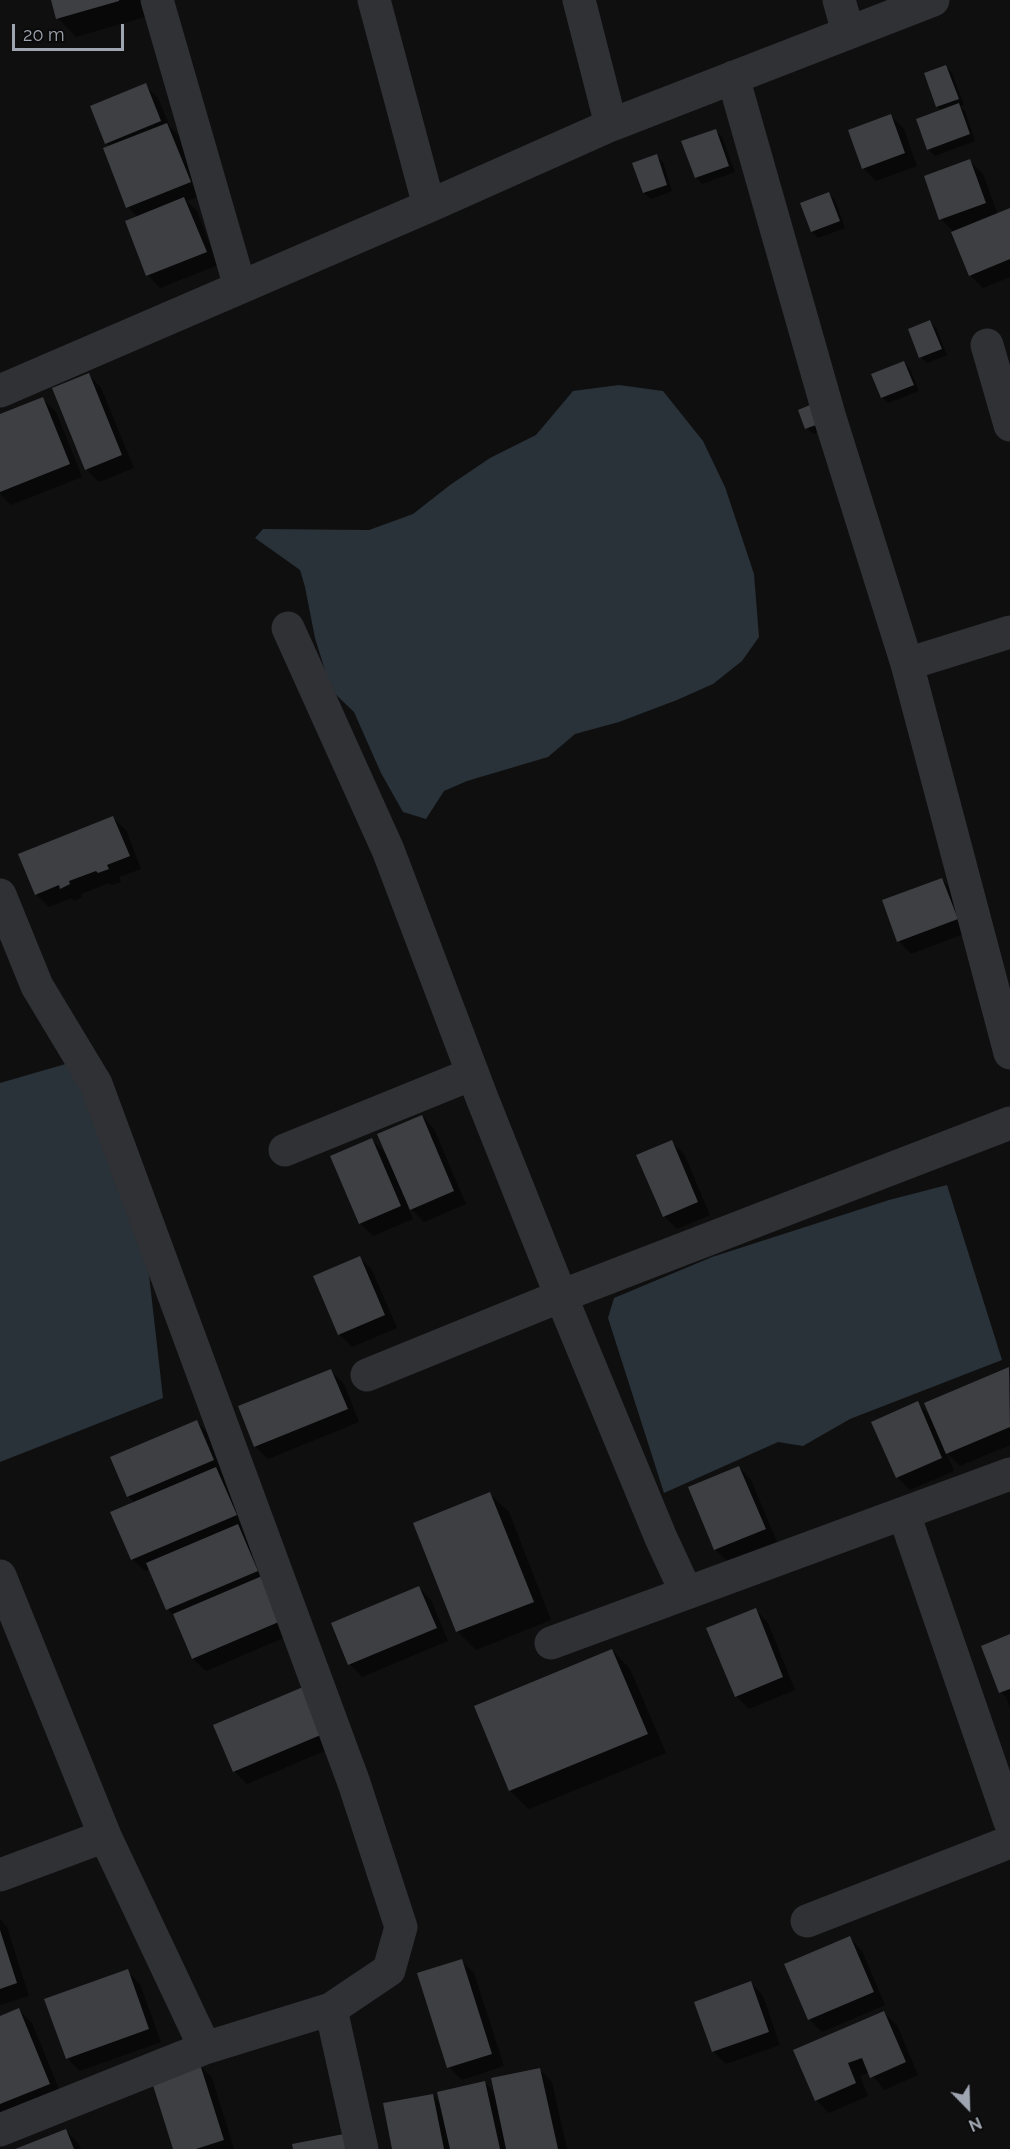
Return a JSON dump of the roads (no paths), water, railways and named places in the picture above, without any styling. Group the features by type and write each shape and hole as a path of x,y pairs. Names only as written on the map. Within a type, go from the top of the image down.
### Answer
{"street":[{"path":"157,0 240,287"},
{"path":"374,0 429,206"},
{"path":"579,0 611,124"},
{"path":"839,0 848,32"},
{"path":"0,390 429,206 611,124 933,0"},
{"path":"733,77 830,418 907,664 1010,1053"},
{"path":"987,345 1010,425"},
{"path":"288,628 388,850 472,1074 561,1296 661,1538 686,1592"},
{"path":"907,664 1010,632"},
{"path":"0,895 37,986 96,1084 354,1783 401,1926 389,1970 331,2009 205,2048 0,2130"},
{"path":"285,1150 472,1074"},
{"path":"367,1375 561,1296 1010,1123"},
{"path":"551,1643 1010,1474"},
{"path":"904,1514 1010,1822"},
{"path":"0,1576 105,1836 205,2048"},
{"path":"0,1875 105,1836"},
{"path":"807,1921 1010,1842"},
{"path":"331,2009 362,2149"}]}
